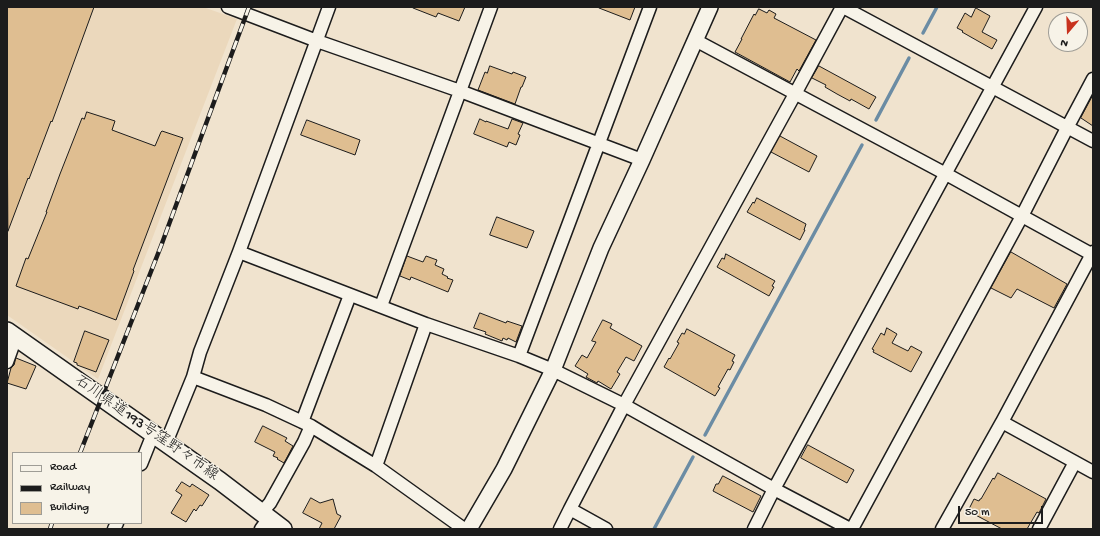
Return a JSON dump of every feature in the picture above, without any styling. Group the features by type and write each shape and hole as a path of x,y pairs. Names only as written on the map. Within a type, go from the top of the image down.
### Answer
{"main road":[{"name":"石川県道193号窪野々市線","path":"12,334 160,438 264,520 283,529"}],"street":[{"path":"228,7 317,41 460,91 642,160"},
{"path":"142,463 160,438 193,376 200,352 240,252 329,7"},
{"path":"380,306 491,7"},
{"path":"519,356 650,7"},
{"path":"469,529 504,470 553,370 600,248 642,160 710,7"},
{"path":"560,529 624,405 842,7 1093,141"},
{"path":"754,529 774,489 1036,7"},
{"path":"695,40 1093,254 942,529"},
{"path":"240,252 426,324 519,356 553,370 624,405 774,489 851,529 1022,216 1093,79"},
{"path":"264,520 270,503 304,442 306,424 350,295"},
{"path":"376,466 426,324"},
{"path":"7,362 12,334"},
{"path":"193,376 266,405 306,424 376,466 464,529"},
{"path":"1002,422 1093,472"},
{"path":"1040,529 1075,462"},
{"path":"570,509 606,529"}],"shaded area":[{"path":"7,7 203,7 237,19 98,379 7,315"}],"building":[{"path":"7,7 94,7 52,122 51,121 8,231"},
{"path":"413,7 465,7 459,21 438,13 436,17"},
{"path":"599,7 635,7 630,20"},
{"path":"976,8 990,16 982,32 997,40 992,49 957,28 965,13 971,17"},
{"path":"759,9 767,13 769,10 776,14 774,18 816,40 799,71 797,69 790,82 735,52 754,14 755,15"},
{"path":"490,66 512,74 513,72 526,77 515,104 478,90 485,72 487,73"},
{"path":"819,66 876,97 869,109 851,99 850,101 837,94 825,87 826,85 812,78"},
{"path":"1093,95 1093,126 1081,118"},
{"path":"87,112 115,121 112,130 155,146 162,131 183,138 133,270 134,271 116,320 79,306 78,309 16,286 26,258 28,259 47,212 82,118 84,119"},
{"path":"480,119 508,129 512,119 523,123 518,134 520,135 516,145 509,142 507,147 474,134"},
{"path":"307,120 360,140 355,155 301,135"},
{"path":"780,136 817,156 809,172 771,152"},
{"path":"757,198 806,224 800,240 747,212"},
{"path":"497,217 534,231 527,248 490,235"},
{"path":"1011,252 1067,284 1054,308 1017,289 1011,298 991,288"},
{"path":"726,254 775,281 772,286 774,287 769,296 717,267 722,258 724,259"},
{"path":"407,256 423,262 426,256 437,260 435,265 444,269 442,274 453,280 448,292 411,277 410,280 400,276"},
{"path":"480,313 506,323 507,321 522,326 516,342 508,338 507,340 503,338 502,341 485,334 486,332 474,328"},
{"path":"603,320 612,324 610,328 642,346 634,361 626,357 617,372 620,374 611,389 598,381 597,383 586,377 588,374 575,366 582,355 587,358 596,342 592,341"},
{"path":"887,328 897,334 892,343 908,351 911,346 922,352 911,372 873,352 874,350 872,349 881,333 884,335"},
{"path":"687,329 735,355 732,361 734,362 730,370 728,369 718,387 720,388 715,396 664,367 679,343 677,342 682,333 684,334"},
{"path":"85,331 109,340 96,372 77,365 77,363 74,362"},
{"path":"16,358 36,366 26,389 7,383 11,368 14,365"},
{"path":"263,426 287,438 285,441 293,446 284,463 273,456 275,452 255,442"},
{"path":"808,445 854,470 847,483 801,458"},
{"path":"998,473 1046,499 1039,513 1037,512 1027,529 1002,529 968,511 974,499 979,501 981,499 993,478 994,479"},
{"path":"723,476 761,496 753,512 713,491 716,484 718,484"},
{"path":"182,482 190,487 192,484 209,495 202,506 200,505 196,511 194,509 186,522 171,513 182,495 176,491"},
{"path":"311,498 320,503 333,499 337,514 341,516 334,529 319,529 322,523 303,513"}],"waterway":[{"path":"923,33 937,7"},
{"path":"876,120 909,58"},
{"path":"705,435 862,145"},
{"path":"654,529 693,457"}],"railway":[{"path":"80,452 161,246 249,7"},
{"path":"50,529 52,524"}]}
